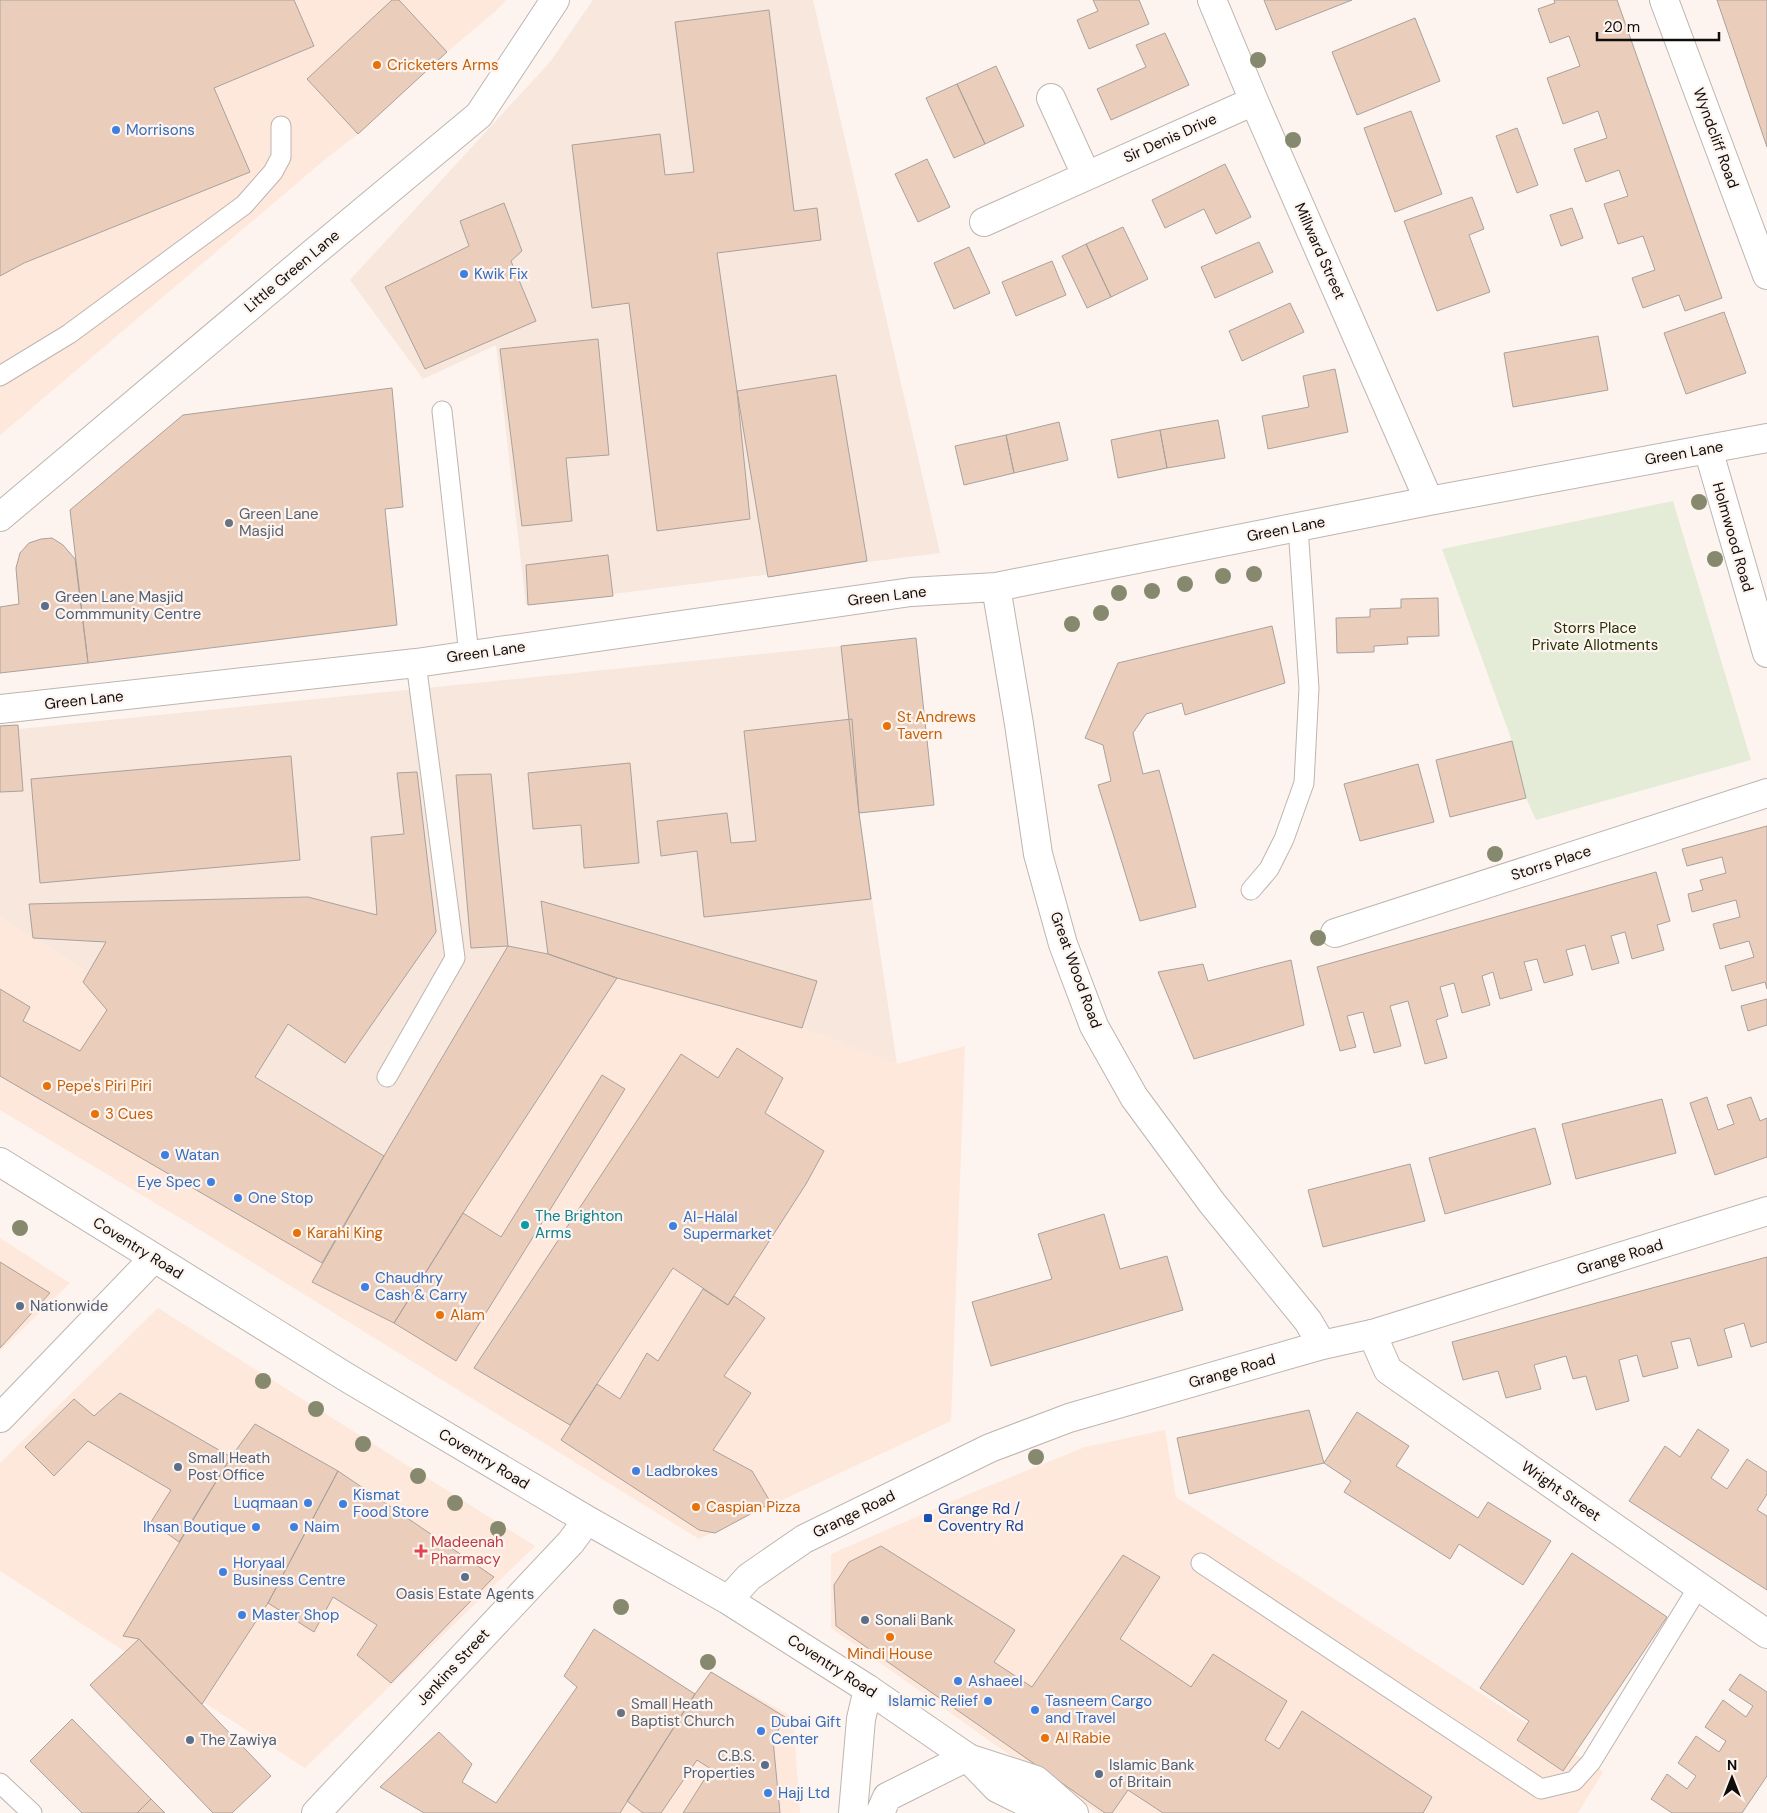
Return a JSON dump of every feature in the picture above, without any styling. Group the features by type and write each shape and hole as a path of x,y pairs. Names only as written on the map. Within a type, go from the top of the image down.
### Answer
{"street":[{"name":"Little Green Lane","path":"0,518 479,115 555,0"},
{"name":"Millward Street","path":"1212,0 1254,101 1430,501"},
{"name":"Wyndcliff Road","path":"1664,0 1767,275"},
{"path":"1051,98 1086,175"},
{"name":"Sir Denis Drive","path":"984,222 1254,101"},
{"name":"Green Lane","path":"0,709 416,663 911,592 996,587 1430,501 1767,438"},
{"name":"Holmwood Road","path":"1708,449 1767,653"},
{"name":"Great Wood Road","path":"996,587 1038,854 1063,944 1094,1026 1134,1097 1212,1203 1308,1321 1322,1345"},
{"name":"Storrs Place","path":"1334,933 1767,793"},
{"name":"Coventry Road","path":"0,1162 346,1377 587,1520 728,1600 868,1689 967,1757 997,1788 1046,1813"},
{"name":"Grange Road","path":"728,1600 749,1577 804,1539 990,1448 1069,1418 1322,1345 1372,1334 1767,1211"},
{"path":"0,1418 154,1258"},
{"name":"Wright Street","path":"1372,1334 1388,1370 1767,1634"},
{"name":"Jenkins Street","path":"316,1813 571,1542 587,1520"},
{"path":"854,1813 861,1719 868,1689"},
{"path":"880,1813 887,1797 967,1757"},
{"name":"Coventry Road","path":"967,1757 1036,1780 1074,1813"}],"lane":[{"path":"0,376 69,334 244,205 272,172 281,157 281,126"},
{"path":"442,411 469,654"},
{"path":"1251,890 1269,869 1284,839 1304,783 1309,688 1298,527"},
{"path":"387,1077 455,958 416,663"},
{"path":"1201,1563 1541,1789 1574,1781 1591,1762 1699,1586"},
{"path":"0,1783 32,1813"}],"shaded area":[{"path":"0,0 506,0 358,134 328,157 0,435"},
{"path":"593,0 813,0 940,553 526,605 496,345 423,379 350,280 550,62"},
{"path":"841,646 852,719 859,813 897,1064 802,1028 617,978 548,954 508,946 384,1156 0,917 0,731"},
{"path":"0,917 384,1156 508,946 548,954 802,1028 897,1064 965,1046 951,1421 699,1539 205,1233 0,1110"},
{"path":"0,1238 70,1283 0,1351"},
{"path":"158,1308 535,1546 305,1768 0,1571 0,1463"},
{"path":"1165,1430 1176,1497 1603,1772 1578,1813 1099,1813 1011,1756 831,1628 831,1554 969,1494 1085,1447"},
{"path":"711,1672 793,1717 800,1813 620,1813 695,1694"}],"green space":[{"name":"Storrs Place Private Allotments","path":"1673,501 1751,760 1536,820 1526,798 1512,741 1442,549"}],"building":[{"name":"Morrisons","path":"0,0 294,0 314,46 214,88 250,172 24,263 0,276"},
{"name":"Cricketers Arms","path":"392,0 399,0 447,52 358,134 307,79"},
{"path":"1093,0 1139,0 1149,24 1089,49 1077,20 1098,11"},
{"path":"1264,0 1352,0 1276,30"},
{"path":"1554,0 1617,0 1722,298 1685,311 1679,295 1643,308 1632,278 1655,270 1643,236 1618,244 1604,204 1628,196 1619,170 1586,182 1574,149 1607,138 1598,111 1563,124 1547,78 1580,66 1569,36 1550,43 1538,9 1555,3"},
{"path":"1717,0 1767,0 1767,147"},
{"path":"769,10 794,211 817,208 821,240 717,253 737,391 750,519 657,531 629,303 592,308 572,145 660,134 665,175 694,172 675,22"},
{"path":"1415,18 1440,81 1357,115 1332,52"},
{"path":"1165,33 1189,85 1111,120 1097,89 1146,67 1136,45"},
{"path":"996,66 1024,126 985,144 957,84"},
{"path":"957,84 985,144 954,158 926,98"},
{"path":"1411,111 1442,194 1395,212 1364,128"},
{"path":"1517,128 1538,185 1517,193 1496,136"},
{"path":"927,159 950,207 918,222 895,174"},
{"path":"1225,164 1251,217 1216,234 1204,209 1165,228 1152,200"},
{"path":"1472,197 1484,229 1469,235 1490,292 1437,311 1404,221"},
{"name":"Kwik Fix","path":"504,203 522,251 511,261 536,321 425,369 385,287 469,246 460,221"},
{"path":"1572,208 1583,238 1561,246 1550,215"},
{"path":"1123,227 1148,279 1111,297 1086,244"},
{"path":"1259,242 1273,272 1215,298 1201,267"},
{"path":"1086,244 1111,297 1087,308 1062,256"},
{"path":"969,247 990,293 954,309 934,263"},
{"path":"1052,261 1066,295 1016,316 1002,282"},
{"path":"1290,303 1304,332 1242,361 1229,331"},
{"path":"1724,312 1746,373 1686,394 1664,333"},
{"path":"1598,336 1608,390 1513,407 1504,353"},
{"path":"598,339 609,455 566,458 572,521 522,526 500,349"},
{"path":"1335,369 1348,432 1268,449 1262,416 1309,407 1303,376"},
{"path":"836,375 867,561 768,577 737,391"},
{"name":"Green Lane Masjid","path":"392,388 403,507 385,509 397,625 88,663 70,510 183,415"},
{"path":"1218,420 1225,458 1167,468 1160,430"},
{"path":"1059,422 1068,460 1014,473 1006,435"},
{"path":"1160,430 1167,468 1118,478 1111,440"},
{"path":"1006,435 1014,473 964,485 955,446"},
{"name":"Green Lane Masjid Commmunity Centre","path":"52,538 63,545 75,559 88,663 0,673 0,607 19,604 16,568 20,553 29,543"},
{"path":"608,555 613,596 528,605 526,565"},
{"path":"1438,598 1439,636 1407,637 1408,644 1374,646 1374,652 1337,653 1336,618 1370,617 1370,609 1401,608 1401,599"},
{"path":"1272,626 1285,683 1185,715 1182,703 1146,714 1133,733 1143,774 1159,770 1196,907 1140,921 1098,785 1111,781 1103,745 1085,738 1118,663"},
{"name":"St Andrews Tavern","path":"916,638 934,805 859,813 841,646"},
{"path":"852,719 859,813 871,899 704,917 697,851 661,856 657,821 727,813 731,843 756,841 744,731"},
{"path":"18,725 23,791 0,792 0,726"},
{"path":"1512,741 1526,798 1450,817 1436,760"},
{"path":"291,756 300,860 40,883 31,779"},
{"path":"630,763 639,863 584,868 581,825 533,829 528,773"},
{"path":"1418,764 1434,822 1360,841 1344,784"},
{"path":"417,772 436,932 345,1063 288,1024 255,1077 384,1156 322,1263 0,1076 0,989 30,1007 23,1021 80,1051 107,1010 83,982 106,942 33,938 29,904 308,897 377,915 371,837 404,834 397,773"},
{"path":"491,774 508,946 471,948 456,775"},
{"path":"1767,826 1767,989 1765,982 1732,991 1725,966 1754,957 1749,941 1720,949 1713,924 1740,917 1736,900 1692,912 1688,894 1703,890 1700,880 1726,873 1722,857 1687,866 1682,849"},
{"path":"1656,872 1670,921 1657,925 1664,950 1632,959 1625,932 1611,936 1619,963 1592,970 1585,945 1566,950 1573,975 1544,983 1537,959 1524,962 1532,990 1500,999 1493,972 1482,976 1490,1005 1462,1013 1454,983 1440,987 1448,1016 1436,1020 1447,1058 1425,1064 1408,1001 1390,1006 1401,1046 1374,1053 1363,1012 1347,1016 1356,1047 1340,1051 1317,967"},
{"path":"541,901 817,981 802,1028 617,978 548,954"},
{"path":"508,946 548,954 617,978 463,1213 394,1323 312,1282"},
{"path":"1291,960 1304,1025 1194,1059 1158,972 1203,964 1208,981"},
{"path":"1767,999 1767,1025 1748,1031 1741,1006"},
{"name":"Al-Halal Supermarket","path":"737,1048 783,1078 765,1113 824,1151 806,1184 728,1305 673,1268 570,1425 474,1368 681,1054 718,1078"},
{"name":"The Brighton Arms","path":"602,1075 625,1089 456,1361 394,1323 463,1213 501,1237"},
{"path":"1707,1097 1718,1130 1734,1124 1727,1105 1751,1097 1760,1121 1767,1118 1767,1157 1715,1175 1690,1103"},
{"path":"1662,1099 1676,1153 1576,1179 1562,1124"},
{"path":"1535,1128 1551,1184 1445,1214 1429,1158"},
{"path":"1410,1164 1425,1221 1323,1247 1308,1190"},
{"path":"1104,1214 1120,1269 1167,1256 1183,1310 991,1366 972,1302 1052,1279 1038,1234"},
{"path":"1767,1257 1767,1342 1751,1347 1744,1323 1724,1329 1732,1357 1698,1366 1690,1338 1671,1342 1678,1368 1643,1377 1637,1355 1619,1360 1629,1401 1596,1410 1586,1376 1573,1379 1566,1356 1534,1365 1541,1389 1506,1398 1498,1371 1463,1380 1452,1342"},
{"path":"0,1262 50,1293 0,1348"},
{"path":"703,1289 728,1305 734,1296 765,1318 724,1376 751,1393 713,1450 752,1471 771,1503 715,1533 699,1530 561,1440 597,1384 620,1399 647,1353 658,1361"},
{"name":"Small Heath Post Office","path":"120,1393 231,1457 179,1542 151,1522 171,1490 88,1441 54,1476 25,1447 74,1399 94,1416"},
{"path":"1309,1410 1324,1463 1189,1494 1177,1438"},
{"path":"1357,1412 1409,1446 1396,1466 1478,1518 1488,1502 1551,1541 1523,1585 1459,1544 1450,1559 1344,1492 1351,1481 1324,1463"},
{"name":"Horyaal Business Centre","path":"255,1424 338,1471 268,1603 202,1704 139,1639 123,1636 231,1457"},
{"path":"1698,1429 1729,1450 1711,1478 1727,1489 1747,1459 1767,1472 1767,1494 1757,1510 1767,1516 1767,1590 1629,1501 1665,1446 1680,1457"},
{"path":"338,1471 494,1577 391,1683 357,1655 377,1625 333,1597 314,1632 268,1603"},
{"path":"881,1546 1015,1630 994,1662 1032,1687 1123,1555 1160,1577 1120,1639 1191,1687 1213,1654 1287,1701 1265,1740 1279,1749 1302,1711 1432,1797 1423,1813 1163,1813 1128,1790 1112,1813 1105,1813 836,1626 834,1585 849,1562"},
{"path":"1572,1553 1667,1617 1563,1771 1517,1740 1529,1721 1480,1688"},
{"name":"Small Heath Baptist Church","path":"594,1629 695,1694 620,1813 424,1813 380,1787 439,1732 472,1764 462,1782 496,1803 577,1687 564,1676"},
{"name":"The Zawiya","path":"139,1639 271,1776 232,1813 213,1813 90,1685"},
{"path":"711,1672 785,1717 773,1740 780,1813 683,1813 711,1769 697,1760 661,1813 643,1813 627,1801"},
{"path":"1740,1674 1767,1692 1767,1776 1742,1813 1672,1813 1651,1799 1667,1774 1687,1789 1696,1776 1678,1763 1696,1736 1719,1752 1726,1741 1705,1727 1723,1700 1746,1717 1753,1706 1729,1690"},
{"path":"72,1719 151,1799 137,1813 82,1813 30,1761"},
{"path":"151,1799 165,1813 137,1813"}],"place":[{"name":"Cricketers Arms","path":"377,65"},
{"name":"Morrisons","path":"116,130"},
{"name":"Kwik Fix","path":"464,274"},
{"name":"Green Lane Masjid","path":"229,523"},
{"name":"Green Lane Masjid Commmunity Centre","path":"45,606"},
{"name":"St Andrews Tavern","path":"887,726"},
{"name":"Pepe's Piri Piri","path":"47,1086"},
{"name":"3 Cues","path":"95,1114"},
{"name":"Watan","path":"165,1155"},
{"name":"Eye Spec","path":"211,1182"},
{"name":"One Stop","path":"238,1198"},
{"name":"The Brighton Arms","path":"525,1225"},
{"name":"Al-Halal Supermarket","path":"673,1226"},
{"name":"Karahi King","path":"297,1233"},
{"name":"Chaudhry Cash & Carry","path":"365,1287"},
{"name":"Nationwide","path":"20,1306"},
{"name":"Alam","path":"440,1315"},
{"name":"Small Heath Post Office","path":"178,1467"},
{"name":"Ladbrokes","path":"636,1471"},
{"name":"Luqmaan","path":"308,1503"},
{"name":"Kismat Food Store","path":"343,1504"},
{"name":"Caspian Pizza","path":"696,1507"},
{"name":"Grange Rd / Coventry Rd","path":"928,1518"},
{"name":"Ihsan Boutique","path":"256,1527"},
{"name":"Naim","path":"294,1527"},
{"name":"Madeenah Pharmacy","path":"421,1551"},
{"name":"Horyaal Business Centre","path":"223,1572"},
{"name":"Oasis Estate Agents","path":"465,1577"},
{"name":"Master Shop","path":"242,1615"},
{"name":"Sonali Bank","path":"865,1620"},
{"name":"Mindi House","path":"890,1637"},
{"name":"Ashaeel","path":"958,1681"},
{"name":"Islamic Relief","path":"988,1701"},
{"name":"Tasneem Cargo and Travel","path":"1035,1710"},
{"name":"Small Heath Baptist Church","path":"621,1713"},
{"name":"Dubai Gift Center","path":"761,1731"},
{"name":"Al Rabie","path":"1045,1738"},
{"name":"The Zawiya","path":"190,1740"},
{"name":"C.B.S. Properties","path":"765,1765"},
{"name":"Islamic Bank of Britain","path":"1099,1774"},
{"name":"Hajj Ltd","path":"768,1793"}]}
